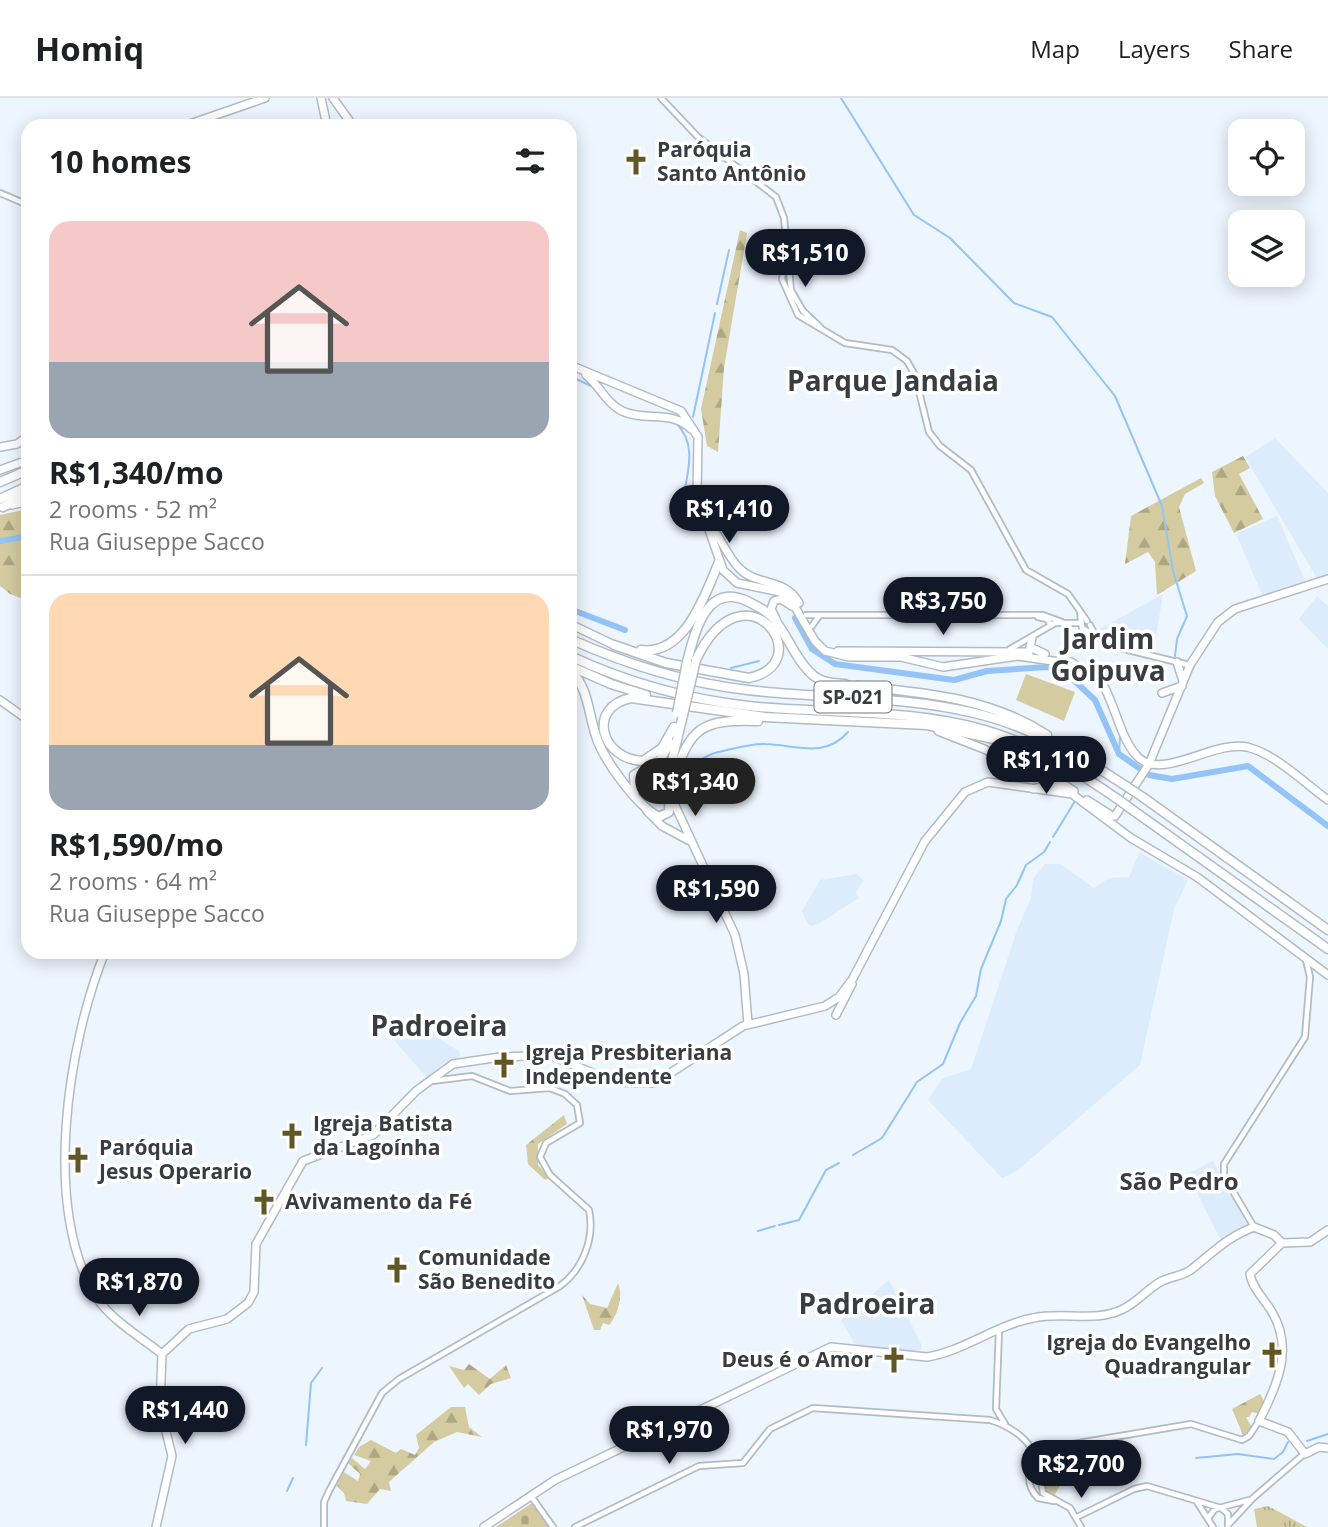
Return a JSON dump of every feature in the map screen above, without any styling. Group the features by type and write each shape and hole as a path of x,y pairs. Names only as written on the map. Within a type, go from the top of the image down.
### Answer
{"highway":[{"path":"0,482 21,473"},
{"path":"1,505 21,491"},
{"path":"1,505 21,497"},
{"path":"614,645 649,652 669,645 682,634 719,562"},
{"path":"577,679 583,688 600,747 641,803 656,816 663,817 669,812 680,714 692,644 712,578"},
{"path":"692,644 707,608 719,597 735,596 766,611 776,620 814,675 827,682 845,684"},
{"path":"614,645 666,663 749,678 760,676 774,665 779,643 772,628 759,618 736,617 726,622 704,643 691,661"},
{"name":"SP-021","path":"577,642 625,662 695,682 759,691 901,700 947,706 1004,722 1076,753 1144,798 1328,930"},
{"name":"SP-021","path":"577,659 635,682 712,701 934,719 986,731 1032,748 1065,764 1116,798 1328,949"},
{"path":"577,671 674,703"},
{"path":"857,685 971,700 1003,710 1076,753"},
{"path":"680,714 662,748 643,761 617,754 604,734 608,712 621,700 641,698 710,711 819,722"},
{"path":"673,801 671,785 688,740 710,723 910,725 953,729 1032,748"},
{"path":"641,803 632,786 634,775 660,760 666,753 674,727"}],"main road":[{"path":"204,119 265,98"},
{"path":"333,98 346,119"},
{"path":"320,100 325,119"},
{"path":"577,369 681,411 698,437 699,456 695,486 719,562 727,576 737,583 784,594 812,626 821,641 837,650 975,650 1045,654"},
{"path":"577,370 594,381 605,397 622,411 644,416 676,418 698,437"},
{"path":"605,397 608,389 617,384"},
{"path":"644,416 649,398"},
{"path":"0,447 21,441"},
{"path":"0,470 21,462"},
{"path":"1,505 21,502"},
{"path":"705,517 739,568"},
{"path":"719,562 726,558 739,568 792,592 815,641 831,654 901,657 943,667 1018,656 1074,664"},
{"path":"1098,814 1113,817 1122,808 1148,767 1190,665 1218,622 1228,613 1328,579"},
{"path":"776,620 772,605 778,599 790,603 803,615"},
{"path":"577,627 614,645"},
{"path":"1032,638 1030,648 1074,664 1102,683 1113,701 1131,749 1148,767"},
{"path":"974,663 966,656 975,650"},
{"path":"974,663 1018,651"},
{"path":"939,652 957,658 955,664 943,667"},
{"path":"1177,662 1183,685"},
{"path":"1161,693 1183,685"},
{"path":"0,700 21,715"},
{"path":"910,725 943,732 1072,794 1098,814 1197,877 1303,953 1328,975"},
{"path":"1148,767 1172,763 1228,746 1248,747 1268,756 1328,800"},
{"path":"836,1015 925,841 958,797 984,782 1072,794"},
{"path":"1029,789 1063,783 1109,814 1122,808"},
{"path":"1053,784 1052,789 1056,793"},
{"path":"673,801 690,843 738,942 748,1024"},
{"path":"641,803 656,821 679,833 690,843"},
{"path":"103,959 85,1009 72,1069 66,1166 71,1219 85,1276 98,1300 162,1354"},
{"path":"156,1527 172,1456 161,1415 159,1360 162,1354 190,1329 227,1319 248,1303 254,1292 256,1244 303,1161 373,1135 427,1082 445,1068 466,1061 550,1055 614,1082 655,1083 748,1024 825,1006 839,997 852,980"},
{"path":"484,1527 530,1495 674,1421 831,1347 927,1357 941,1355 999,1329 1049,1315 1092,1317 1118,1312 1161,1281 1189,1272 1215,1248 1254,1227 1273,1235 1282,1243"},
{"path":"1328,1230 1310,1242 1282,1243 1250,1274 1281,1328 1283,1340 1279,1374 1259,1421 1287,1432 1305,1454 1319,1447 1328,1448"}],"street":[{"path":"661,98 698,137 776,197 783,210 788,278 800,312"},
{"path":"0,193 21,202"},
{"path":"787,245 782,279 800,312 845,343 894,351 908,361 915,375 929,432 946,452 971,470 1026,570 1068,594 1080,611 1085,625 1096,636 1116,648 1190,665"},
{"path":"782,272 788,278"},
{"path":"782,279 786,283 788,278"},
{"path":"803,615 1049,616 1062,622 1085,625"},
{"path":"812,626 819,616"},
{"path":"1030,616 1047,619 1051,625"},
{"path":"1018,651 1051,625 1062,622"},
{"path":"1001,651 1032,638"},
{"path":"1303,953 1310,977"},
{"path":"1254,1227 1224,1176 1224,1164 1305,1037 1310,977 1313,970 1321,968"},
{"path":"324,1527 326,1497 382,1393 399,1379 560,1286 573,1275 583,1259 591,1224 589,1210 544,1169 540,1157 543,1146 580,1123 580,1110 571,1099 550,1088 510,1091 471,1076 427,1082"},
{"path":"999,1329 996,1409 1006,1425 1031,1447 1035,1457"},
{"path":"575,1527 699,1466 743,1464 763,1434 808,1409 987,1420 1006,1425"},
{"path":"987,1420 996,1409"},
{"path":"1031,1447 1049,1448 1191,1424 1242,1440 1249,1436 1259,1421"},
{"path":"1049,1448 1041,1462 1038,1476 1043,1493 1070,1508 1081,1527"},
{"path":"1041,1449 1028,1476 1033,1493 1042,1500 1055,1501"},
{"path":"1228,1526 1253,1498 1305,1454"},
{"path":"1077,1517 1140,1486 1222,1508 1228,1514 1228,1526"},
{"path":"530,1495 553,1527"},
{"path":"1208,1518 1211,1511 1253,1498"},
{"path":"1196,1502 1213,1527"}],"shaded area":[{"path":"1275,438 1328,493 1328,574 1318,580 1245,457"},
{"path":"1277,516 1306,583 1263,597 1236,534"},
{"path":"1163,594 1153,654 1114,644 1103,638 1104,631 1098,630"},
{"path":"1317,596 1328,606 1328,649 1299,619"},
{"path":"1139,852 1188,880 1174,909 1140,1065 1018,1170 1002,1178 928,1100 943,1078 971,1069 1017,930 1031,898 1033,879 1045,864 1060,864 1094,888 1109,878 1129,877"},
{"path":"857,874 863,880 856,893 859,898 820,923 811,926 807,923 802,911 820,880"},
{"path":"423,1020 444,1042 459,1051 460,1057 442,1064 427,1078 393,1039 399,1028"},
{"path":"1213,1161 1247,1224 1221,1241 1192,1182 1185,1180 1183,1176"},
{"path":"889,1280 922,1346 919,1353 856,1346 841,1320"}],"green space":[{"path":"740,230 747,233 724,368 718,452 707,446 701,409"},
{"path":"1243,456 1250,468 1239,474 1263,519 1234,533 1215,496 1212,472"},
{"path":"1201,478 1204,483 1185,494 1179,507 1196,571 1157,595 1155,562 1148,552 1125,564 1131,516"},
{"path":"21,510 21,598 0,586 0,515"},
{"path":"1026,674 1075,692 1064,721 1016,700"},
{"path":"564,1115 567,1124 538,1144 538,1165 549,1178 545,1180 528,1164 526,1145"},
{"path":"618,1283 618,1310 609,1325 603,1323 600,1330 594,1330 582,1295 590,1304 607,1308"},
{"path":"469,1364 490,1379 506,1365 511,1378 491,1384 479,1395 468,1384 464,1388 449,1366 464,1370"},
{"path":"1260,1394 1264,1401 1259,1414 1252,1412 1246,1417 1252,1428 1243,1435 1232,1409"},
{"path":"451,1407 465,1407 469,1427 482,1437 457,1432 434,1442 389,1482 391,1491 380,1489 367,1504 346,1501 344,1493 337,1486 342,1471 358,1481 360,1474 348,1463 352,1458 365,1469 371,1461 354,1455 359,1447 371,1440 396,1453 401,1449 415,1455 419,1448 416,1435"},
{"path":"1058,1450 1068,1471 1054,1496 1043,1488 1041,1472 1047,1456"},
{"path":"532,1503 549,1527 496,1527"},
{"path":"1268,1506 1307,1527 1257,1527 1254,1509"}],"waterway":[{"path":"841,98 914,215 950,238 1014,303 1052,317 1115,396 1162,506 1173,571 1187,616 1177,639 1175,656"},
{"path":"717,304 729,250"},
{"path":"693,417 715,313"},
{"path":"577,379 591,386"},
{"path":"676,423 689,447 684,494"},
{"path":"0,541 21,537"},
{"path":"577,612 625,630"},
{"path":"795,618 812,649 835,664 954,680 987,671 1047,667 1065,672 1095,700 1119,754 1149,775 1172,779 1248,766 1328,826"},
{"path":"731,668 759,661"},
{"path":"685,770 708,755 718,752 760,744 820,748 839,740 848,732"},
{"path":"1119,754 1120,737"},
{"path":"1053,837 1075,801"},
{"path":"853,1155 882,1138 917,1082 943,1064 960,1023 976,996 981,969 1001,921 1006,899 1017,885 1026,865 1044,852 1050,842"},
{"path":"779,1225 799,1220 826,1170 839,1163"},
{"path":"758,1231 775,1226"},
{"path":"306,1445 311,1383 322,1368"},
{"path":"1307,1441 1328,1434"},
{"path":"1196,1458 1238,1454 1274,1459 1283,1452 1288,1442"},
{"path":"287,1491 293,1478"}],"place":[{"name":"Paróquia Santo Antônio","path":"636,162"},
{"name":"Igreja Presbiteriana Independente","path":"504,1065"},
{"name":"Igreja Batista da Lagoínha","path":"292,1136"},
{"name":"Paróquia Jesus Operario","path":"78,1160"},
{"name":"Avivamento da Fé","path":"264,1202"},
{"name":"Comunidade São Benedito","path":"397,1270"},
{"name":"Igreja do Evangelho Quadrangular","path":"1272,1355"},
{"name":"Deus é o Amor","path":"894,1360"}],"district":[{"name":"Parque Jandaia","path":"893,381"},
{"name":"Jardim Goipuva","path":"1108,655"},
{"name":"Padroeira","path":"439,1026"},
{"name":"São Pedro","path":"1179,1182"},
{"name":"Padroeira","path":"867,1304"}]}
